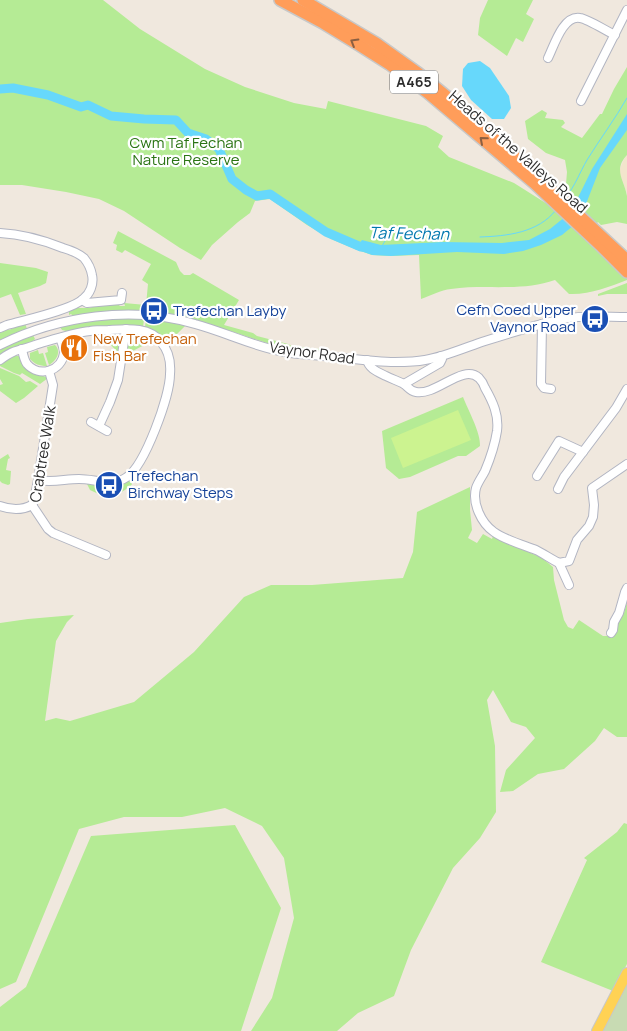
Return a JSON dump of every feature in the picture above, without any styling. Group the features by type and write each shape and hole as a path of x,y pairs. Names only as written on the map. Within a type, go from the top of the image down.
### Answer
{"highway":[{"name":"Heads of the Valleys Road","path":"280,0 323,23 389,64 536,180"},
{"name":"Heads of the Valleys Road","path":"303,0 376,43 418,73 456,104 605,244 627,260"},
{"name":"Heads of the Valleys Road","path":"605,244 627,272"}],"main road":[{"path":"597,1031 627,973"}],"street":[{"path":"582,101 627,10"},
{"path":"548,58 564,25 571,19 581,18 615,35"},
{"path":"0,233 43,240 75,252 88,263 93,283 88,294 77,304 0,328"},
{"path":"82,300 87,303 121,300 122,294"},
{"path":"64,308 68,322"},
{"name":"Vaynor Road","path":"0,345 37,330 68,322 118,314 155,316 194,323 254,344 285,352 410,362 441,356 565,318 627,317"},
{"path":"542,324 540,380 544,388 551,389"},
{"path":"99,426 118,380 126,329"},
{"path":"0,360 22,349 90,330 126,329 143,330 158,338 165,346 169,356 170,375 163,408 152,438 129,476 112,482 78,479 54,482 38,480"},
{"path":"37,330 41,343"},
{"path":"22,349 26,363 32,368 39,371 49,371 58,366 62,359 64,352 60,338"},
{"path":"404,384 440,363 441,356"},
{"path":"367,360 370,367 404,384 408,390 416,393 433,390 465,374 480,378 495,405 497,430 485,472 478,482 476,491 475,501 479,512 486,525 494,532 538,551 559,563 569,585"},
{"name":"Crabtree Walk","path":"49,371 53,386 38,480 32,505 48,529 106,555"},
{"path":"558,489 564,477 616,408 627,389"},
{"path":"91,422 107,431"},
{"path":"537,476 559,441 583,452"},
{"path":"559,563 569,561 577,540 591,523 594,513 592,488 627,464"},
{"path":"0,506 18,510 32,505"},
{"path":"611,633 614,622 620,613 627,588"}],"shaded area":[{"path":"627,155 627,194 619,171"}],"green space":[{"name":"Cwm Taf Fechan Nature Reserve","path":"0,0 103,0 140,29 205,69 245,87 294,103 326,109 328,101 426,126 443,136 438,147 449,157 514,183 552,207 569,189 566,184 565,160 546,153 528,139 525,121 542,110 547,113 545,118 563,120 565,123 561,127 582,138 600,114 602,114 627,67 627,155 623,160 620,170 627,196 627,224 617,222 601,225 598,222 585,237 627,276 627,280 599,290 576,294 569,294 555,280 530,286 451,289 421,299 419,255 372,255 355,249 331,239 307,225 270,199 255,201 250,213 212,245 201,260 124,211 99,199 22,185 0,185"},
{"path":"488,0 533,0 526,14 534,19 523,42 516,38 507,56 478,35 480,18"},
{"path":"118,231 176,262 184,275 193,273 239,300 224,325 292,346 320,349 320,352 273,345 200,321 157,312 157,309 152,309 152,311 126,310 74,317 71,314 69,315 69,310 74,308 90,308 94,303 115,301 120,306 125,306 124,303 146,305 148,284 142,280 151,264 125,250 122,253 116,250 117,245 113,243"},
{"path":"0,263 36,268 48,272 46,283 18,293 26,314 20,315 11,294 0,298"},
{"path":"627,283 627,294 598,296 598,294"},
{"path":"135,317 144,320 143,327 67,333 60,327 90,321"},
{"path":"146,320 170,321 186,325 176,335 166,341 156,332 145,327"},
{"path":"25,323 27,329 0,340 0,331 3,329 9,330"},
{"path":"101,334 121,335 120,355"},
{"path":"129,334 142,334 154,340 125,355"},
{"path":"33,335 35,339 33,341 0,356 0,348"},
{"path":"55,345 58,353 54,361 49,365 45,353 48,352 47,347"},
{"path":"38,350 39,354 43,353 47,366 37,364 30,359 30,353"},
{"path":"14,356 19,356 30,371 48,378 40,384 22,373 20,375 0,366 0,364"},
{"path":"0,368 19,376 26,382 30,381 38,386 16,403 0,391 0,385 3,384 0,379"},
{"path":"463,397 476,428 480,446 466,456 458,456 410,477 399,479 386,468 382,431"},
{"path":"458,410 471,440 403,468 391,438"},
{"path":"8,454 10,458 8,459 6,470 11,471 10,484 8,485 0,481 0,459"},
{"path":"130,480 132,484 130,487 108,498 109,486 118,486"},
{"path":"87,484 108,486 107,498 90,490"},
{"path":"470,487 472,530 468,538 477,543 483,534 492,539 493,536 542,558 553,567 554,580 564,620 568,627 573,629 579,620 603,636 613,636 616,632 616,622 621,614 624,613 627,602 627,737 617,737 604,728 595,741 564,769 538,774 513,791 500,792 506,770 535,738 526,727 511,722 493,690 487,700 495,746 496,812 480,838 453,868 411,950 394,996 358,1013 337,1031 251,1031 272,998 294,918 284,858 262,826 225,808 182,817 124,817 79,829 16,982 0,989 0,623 74,615 67,622 56,641 45,721 56,718 70,721 134,702 194,652 244,597 271,585 312,585 403,578 413,552 417,512"},
{"path":"624,823 627,824 627,964 613,991 541,962 587,860 584,858 617,832"},
{"path":"235,825 281,908 241,1031 0,1031 0,1007 26,987 91,836"},
{"path":"627,979 627,1031 601,1031"}],"water":[{"path":"480,61 490,68 509,96 511,108 504,119 492,119 471,100 462,86 463,69 468,63"},
{"path":"627,114 627,130 600,168 586,204 574,225 562,235 523,251 504,254 457,252 391,256 372,255 355,249 362,240 381,245 443,242 502,243 529,240 550,229 571,212 592,169"}],"waterway":[{"name":"Taf Fechan","path":"0,89 13,88 48,95 81,107 88,105 111,116 176,120 188,133 206,139 219,149 232,179 246,190 257,196 270,194 326,232 361,247 369,247"},
{"path":"566,197 587,160 627,98"},
{"path":"480,237 501,236 521,232 540,224 556,210"},
{"path":"382,246 385,241"}],"place":[{"name":"Trefechan Layby","path":"154,311"},
{"name":"Cefn Coed Upper Vaynor Road","path":"595,319"},
{"name":"New Trefechan Fish Bar","path":"74,348"},
{"name":"Trefechan Birchway Steps","path":"109,485"}]}
